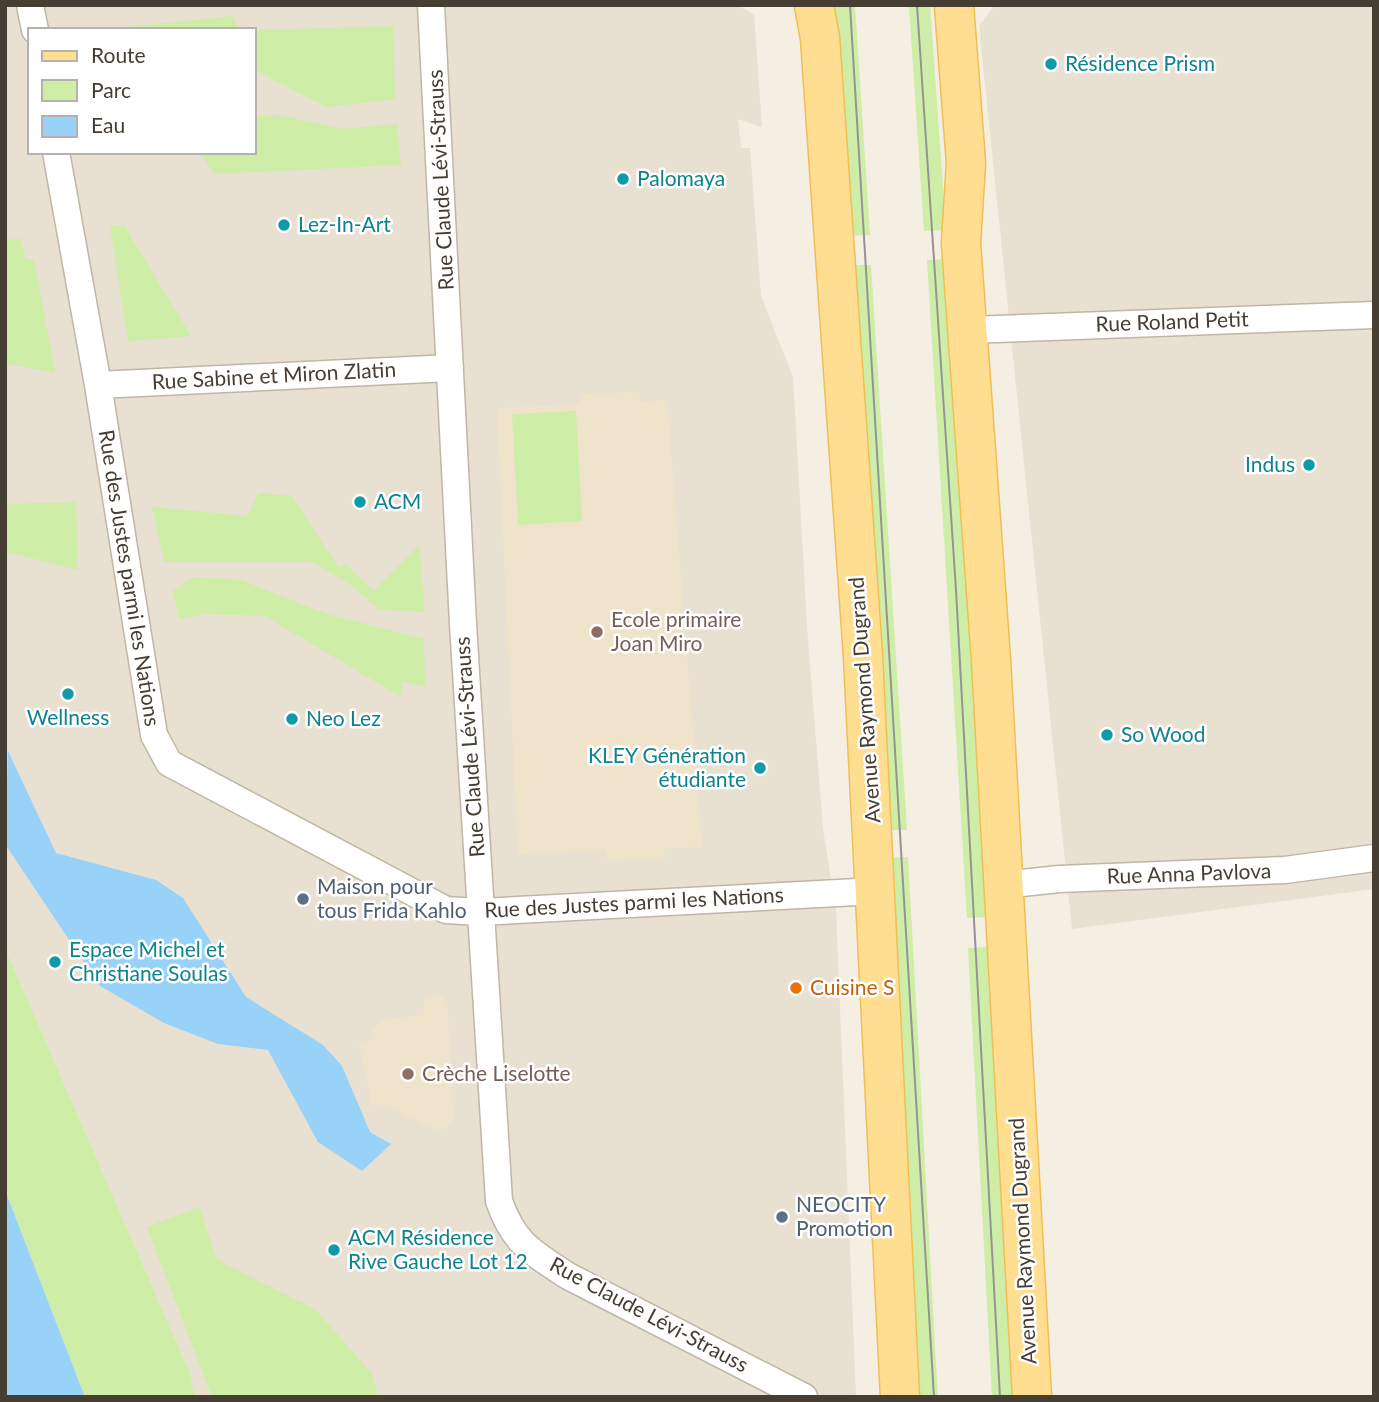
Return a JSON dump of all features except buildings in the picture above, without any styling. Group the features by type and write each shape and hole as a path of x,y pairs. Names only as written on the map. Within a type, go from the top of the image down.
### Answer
{"main road":[{"name":"Avenue Raymond Dugrand","path":"814,5 820,38 863,656 876,891 890,1245 900,1397"},
{"name":"Avenue Raymond Dugrand","path":"954,5 965,163 961,243 969,330 1032,1397"}],"street":[{"path":"30,5 34,28"},
{"name":"Rue Claude Lévi-Strauss","path":"431,5 494,1158 499,1201 509,1229 534,1253 568,1276 804,1397"},
{"name":"Rue des Justes parmi les Nations","path":"57,154 98,385 154,736 169,763 446,910 481,912 876,891"},
{"name":"Rue Roland Petit","path":"969,330 1374,315"},
{"name":"Rue Sabine et Miron Zlatin","path":"98,385 450,368"},
{"name":"Rue Anna Pavlova","path":"1003,885 1059,879 1285,870 1374,858"}],"shaded area":[{"path":"5,5 738,5 754,15 762,127 738,119 741,148 750,148 761,296 793,377 807,627 823,829 836,911 856,1397 195,1397 189,1371 5,948"},
{"path":"995,5 1374,5 1374,889 1072,929 979,26"},
{"name":"Ecole primaire Joan Miro","path":"639,392 640,402 667,400 702,847 664,848 666,859 607,860 606,850 518,854 497,408 581,404 581,394"},
{"name":"Crèche Liselotte","path":"441,996 447,1000 454,1120 445,1128 435,1130 385,1105 372,1105 359,1043 373,1040 372,1031 382,1020 424,1015 424,997"}],"green space":[{"path":"830,5 855,5 870,235 848,236"},
{"path":"909,5 930,5 946,230 924,231"},
{"path":"232,16 238,28 118,28"},
{"path":"393,26 395,99 327,107 256,71 256,30"},
{"path":"279,115 342,129 397,124 401,165 214,174 201,154 256,154 256,116"},
{"path":"124,225 191,336 128,341 110,226"},
{"path":"21,239 26,259 34,259 55,372 5,364 5,240"},
{"path":"948,259 988,917 967,918 927,260"},
{"path":"850,265 871,265 907,830 886,830"},
{"path":"576,411 582,521 518,525 512,414"},
{"path":"259,493 292,496 339,568 345,564 374,591 419,545 425,612 378,609 351,585 313,562 164,562 152,507 247,516"},
{"path":"76,502 78,570 5,551 5,504"},
{"path":"195,577 241,580 327,614 424,639 425,687 402,681 401,697 265,616 204,614 179,619 173,590"},
{"path":"908,857 938,1397 914,1397 886,858"},
{"path":"990,947 1013,1397 992,1397 968,948"},
{"path":"5,948 189,1371 195,1397 85,1397 5,1190"},
{"path":"199,1207 217,1260 315,1309 373,1375 378,1397 212,1397 147,1227"}],"water":[{"path":"8,751 56,853 156,880 183,898 246,997 323,1045 342,1066 370,1132 391,1144 362,1171 318,1142 268,1050 218,1044 164,1023 100,986 5,844"},
{"path":"5,1190 85,1397 5,1397"}],"tram line":[{"path":"850,5 934,1397"},
{"path":"917,5 956,590 1000,1397"}],"place":[{"name":"Résidence Prism","path":"1051,64"},
{"name":"Palomaya","path":"623,179"},
{"name":"Lez-In-Art","path":"284,225"},
{"name":"Indus","path":"1309,465"},
{"name":"ACM","path":"360,502"},
{"name":"Ecole primaire Joan Miro","path":"597,632"},
{"name":"Wellness","path":"68,694"},
{"name":"Neo Lez","path":"292,719"},
{"name":"So Wood","path":"1107,735"},
{"name":"KLEY Génération étudiante","path":"760,768"},
{"name":"Maison pour tous Frida Kahlo","path":"303,899"},
{"name":"Espace Michel et Christiane Soulas","path":"55,962"},
{"name":"Cuisine S","path":"796,988"},
{"name":"Crèche Liselotte","path":"408,1074"},
{"name":"NEOCITY Promotion","path":"782,1217"},
{"name":"ACM Résidence Rive Gauche Lot 12","path":"334,1250"}]}
